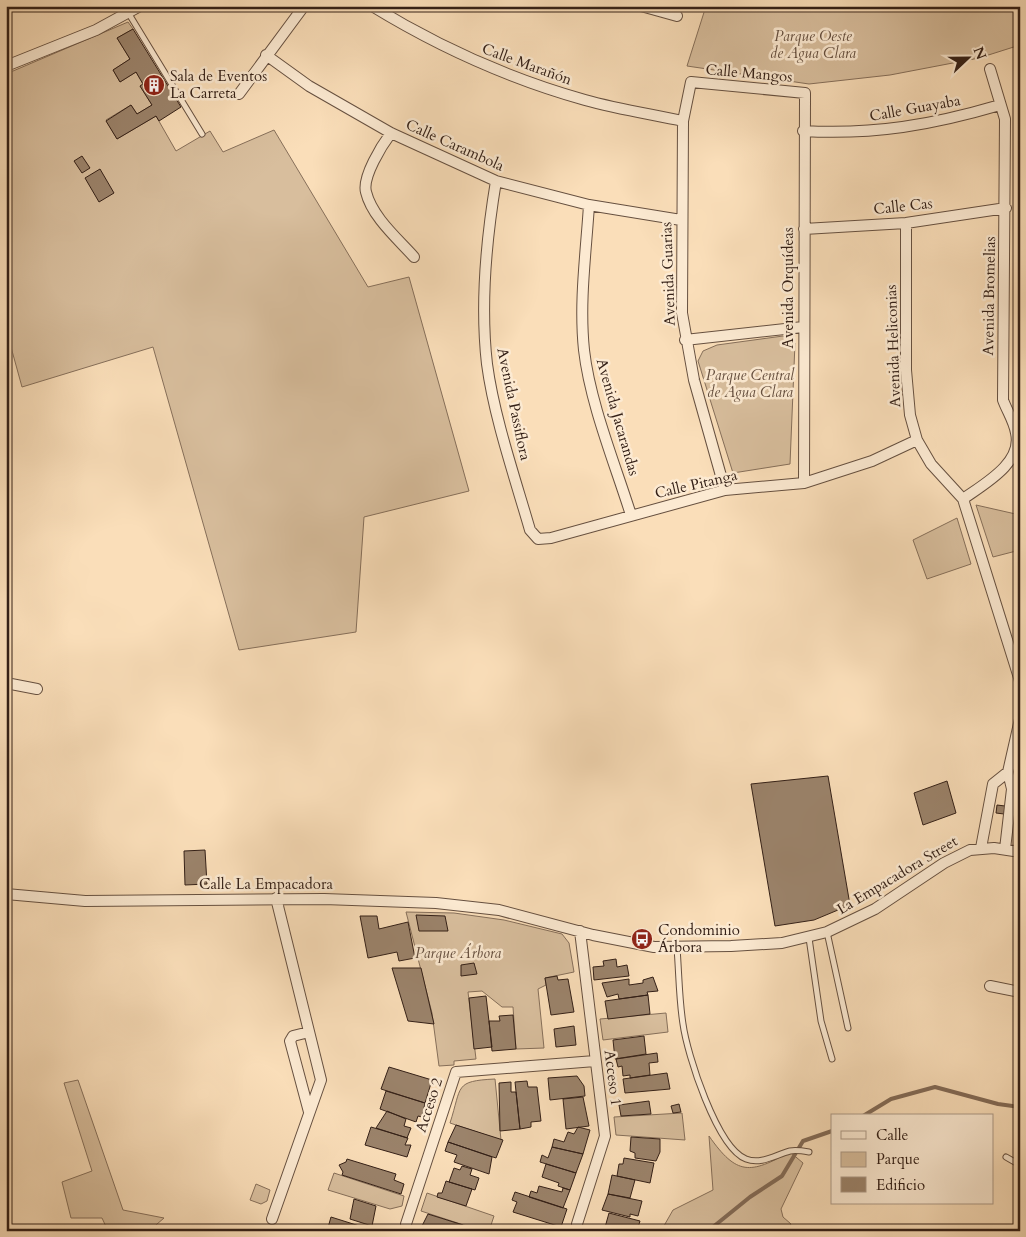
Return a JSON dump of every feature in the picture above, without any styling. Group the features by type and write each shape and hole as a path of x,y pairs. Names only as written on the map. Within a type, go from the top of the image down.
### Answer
{"street":[{"path":"6,66 96,30 129,14 140,6"},
{"path":"239,94 304,6"},
{"name":"Calle Marañón","path":"372,6 429,40 535,84 586,100 683,121"},
{"path":"641,6 677,16"},
{"name":"Calle Carambola","path":"266,55 309,86 391,133 496,181 589,205 681,220"},
{"name":"Avenida Bromelias","path":"964,499 999,472 1011,459 1016,448 1017,435 1003,400 1006,208 1005,119 990,69"},
{"name":"Avenida Guarias","path":"691,82 683,121 682,313 685,340 725,490"},
{"name":"Calle Mangos","path":"691,82 804,93"},
{"name":"Avenida Orquídeas","path":"804,93 804,483"},
{"name":"Calle Guayaba","path":"803,132 841,133 890,130 959,117 1000,105"},
{"path":"391,133 380,148 370,173 366,191 375,212 414,258"},
{"name":"Avenida Passiflora","path":"496,181 487,236 484,329 487,365 496,407 530,530 538,539"},
{"name":"Avenida Jacarandas","path":"589,205 583,308 584,350 592,391 631,515"},
{"name":"Calle Cas","path":"804,229 906,223 1006,208"},
{"name":"Avenida Heliconias","path":"906,223 906,370 910,415 917,440 931,464 964,499 1020,681"},
{"path":"685,340 803,327"},
{"name":"Calle Pitanga","path":"538,539 551,538 725,490 804,483 872,461 917,440"},
{"path":"6,683 37,689"},
{"path":"1005,849 1012,789 1008,772 1020,720"},
{"path":"981,848 993,784 1008,772"},
{"name":"La Empacadora Street","path":"276,898 400,900 464,906 526,916 637,945 677,948 762,944 809,938 827,932 875,908 957,855 981,848 1020,852"},
{"name":"Calle La Empacadora","path":"6,894 85,901 276,898"},
{"path":"272,1219 320,1080 276,898"},
{"name":"Acceso 1","path":"577,1224 605,1136 580,931"},
{"path":"990,986 1020,992"},
{"path":"309,1032 293,1036 290,1043 309,1112"},
{"name":"Acceso 2","path":"406,1224 456,1072 595,1061"}],"lane":[{"path":"129,14 202,134"},
{"path":"827,932 848,1028"},
{"path":"809,938 821,1021 832,1059"},
{"path":"677,948 683,1024 693,1067 721,1131 735,1152 747,1160 769,1159 791,1150 808,1152"},
{"path":"1006,1156 1020,1165"}],"green space":[{"name":"Parque Oeste de Agua Clara","path":"706,6 1020,6 1020,45 979,58 890,75 809,84 687,66"},
{"path":"128,22 133,29 117,38 130,59 113,70 120,82 136,72 143,84 140,86 152,105 137,114 131,105 106,120 117,139 156,116 176,151 210,131 223,152 274,130 368,287 409,277 469,491 364,517 356,632 239,650 153,347 22,387 6,329 6,74"},
{"name":"Parque Central de Agua Clara","path":"783,336 795,343 790,464 733,473 698,361 703,351 717,345"},
{"path":"976,505 1020,515 1020,550 993,557"},
{"path":"957,518 971,564 927,579 913,540"},
{"name":"Parque Árbora","path":"406,912 454,913 504,920 562,934 569,943 574,972 545,978 546,985 538,989 544,1048 516,1049 513,1007 502,1007 482,991 468,992 476,1059 454,1061 454,1065 439,1066 432,1013"},
{"path":"666,1013 668,1032 603,1040 600,1019"},
{"path":"495,1079 501,1140 450,1123 459,1093 466,1084"},
{"path":"78,1080 123,1210 164,1218 149,1231 108,1231 102,1218 71,1218 62,1182 92,1171 64,1083"},
{"path":"682,1113 685,1140 616,1135 614,1117"},
{"path":"709,1136 728,1158 736,1164 745,1167 764,1164 790,1152 803,1163 781,1209 783,1217 791,1224 786,1231 661,1231 673,1210 713,1190"},
{"path":"334,1173 404,1196 402,1206 390,1209 328,1190"},
{"path":"256,1184 270,1190 267,1201 261,1204 250,1200"},
{"path":"427,1193 494,1216 489,1231 482,1231 421,1211"}],"building":[{"name":"Sala de Eventos La Carreta","path":"133,29 181,107 159,121 156,116 117,139 106,121 131,105 137,114 152,105 140,86 143,84 136,72 120,82 113,70 130,59 117,38"},
{"path":"82,156 90,168 82,173 74,161"},
{"path":"100,169 114,193 99,202 85,178"},
{"path":"828,776 850,905 814,920 775,926 751,784"},
{"path":"947,781 956,813 923,825 914,793"},
{"path":"997,805 1005,806 1004,814 996,813"},
{"path":"205,850 207,884 185,885 184,851"},
{"path":"416,915 445,916 448,931 419,931"},
{"path":"360,916 377,916 379,929 408,922 415,958 399,961 397,952 368,958"},
{"path":"616,959 617,967 627,965 629,976 594,980 593,967 604,966 603,961"},
{"path":"474,963 477,974 461,976 461,965"},
{"path":"392,968 421,968 434,1024 408,1021"},
{"path":"557,976 558,980 568,979 574,1012 551,1015 545,978"},
{"path":"653,977 658,991 647,992 648,995 619,999 618,994 607,997 602,983 629,979 629,985 643,983 643,980"},
{"path":"648,995 650,1014 608,1019 605,1001"},
{"path":"486,996 492,1047 474,1049 469,998"},
{"path":"513,1015 516,1049 492,1051 489,1021 500,1021 499,1016"},
{"path":"574,1026 576,1045 556,1047 554,1029"},
{"path":"644,1036 646,1054 615,1059 613,1040"},
{"path":"657,1053 658,1062 649,1063 650,1075 630,1078 630,1075 623,1076 622,1066 618,1067 616,1059"},
{"path":"389,1067 432,1080 425,1103 381,1089"},
{"path":"667,1073 670,1089 625,1093 623,1079"},
{"path":"577,1076 584,1086 585,1096 550,1100 548,1078"},
{"path":"527,1081 528,1087 537,1087 541,1121 531,1122 531,1127 520,1129 515,1082"},
{"path":"511,1082 511,1092 516,1092 520,1129 500,1131 499,1083"},
{"path":"386,1091 425,1103 422,1117 418,1116 416,1122 380,1109"},
{"path":"583,1097 589,1126 566,1129 563,1099"},
{"path":"649,1101 651,1114 621,1116 619,1105"},
{"path":"679,1104 681,1112 673,1113 671,1106"},
{"path":"387,1111 406,1119 404,1126 411,1128 407,1138 376,1128"},
{"path":"456,1125 503,1140 496,1158 448,1142"},
{"path":"371,1127 408,1138 405,1145 411,1145 407,1157 365,1145"},
{"path":"578,1127 590,1130 583,1154 552,1147 554,1139 564,1142 568,1132 574,1134"},
{"path":"631,1137 660,1139 660,1152 656,1161 635,1158 635,1153 630,1151"},
{"path":"448,1142 492,1157 489,1174 454,1162 457,1155 445,1151"},
{"path":"552,1147 583,1154 576,1173 540,1162 542,1155 548,1158"},
{"path":"624,1158 654,1163 650,1183 617,1176 619,1164 623,1164"},
{"path":"347,1159 396,1174 394,1180 404,1184 401,1194 342,1175 343,1172 339,1165 346,1162"},
{"path":"546,1164 576,1173 570,1190 558,1186 559,1183 542,1177"},
{"path":"462,1166 472,1169 470,1175 479,1178 475,1190 449,1182 454,1168 460,1170"},
{"path":"612,1175 635,1180 630,1198 608,1194"},
{"path":"446,1181 472,1189 466,1206 437,1197 438,1193 442,1193"},
{"path":"539,1186 562,1192 563,1188 570,1190 563,1208 529,1197 531,1191 537,1193"},
{"path":"515,1192 567,1209 561,1227 513,1212 517,1202 512,1200"},
{"path":"608,1194 642,1201 638,1216 630,1214 630,1217 602,1210"},
{"path":"354,1199 376,1206 372,1226 350,1219"},
{"path":"609,1213 640,1221 637,1231 604,1231"},
{"path":"428,1214 463,1225 461,1231 429,1231 430,1229 421,1228"},
{"path":"331,1217 369,1229 369,1231 327,1231"}],"waterway":[{"path":"866,1114 891,1099 935,1087 998,1104 1020,1107"},
{"path":"708,1231 750,1197 782,1176 803,1141 831,1131"}],"place":[{"name":"Sala de Eventos La Carreta","path":"154,85"},
{"name":"Condominio Árbora","path":"642,939"}]}
